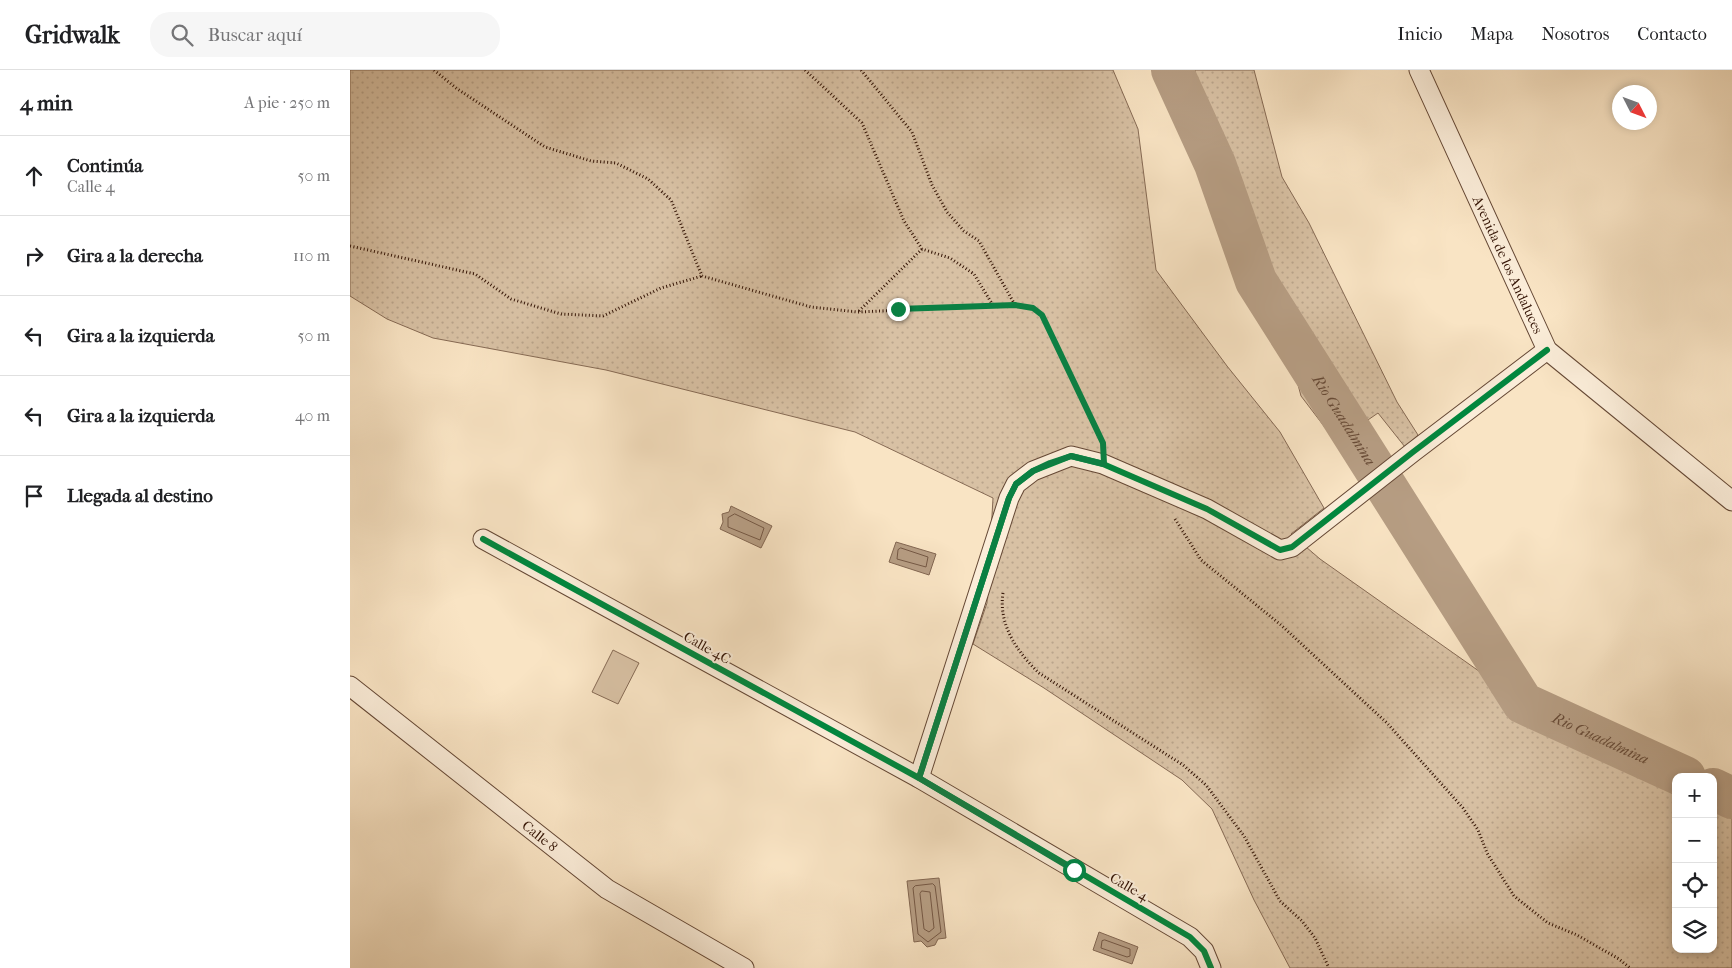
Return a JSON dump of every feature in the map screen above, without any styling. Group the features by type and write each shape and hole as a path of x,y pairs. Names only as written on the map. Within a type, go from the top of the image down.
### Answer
{"street":[{"name":"Avenida de los Andaluces","path":"1420,70 1548,350 1732,501"},
{"path":"919,778 1009,498 1016,484 1033,471 1071,456 1104,464 1207,509 1280,550 1292,547 1412,452 1548,350"},
{"name":"Calle 4C","path":"483,539 919,778"},
{"name":"Calle 8","path":"350,686 607,889 744,968"},
{"name":"Calle 4","path":"919,778 1190,937 1204,951 1211,968"}],"path":[{"path":"434,70 456,88 545,147 591,161 616,163 648,179 672,200 702,276"},
{"path":"805,70 862,123 904,221 922,249 950,258 974,274 994,306"},
{"path":"860,70 912,132 932,185 947,212 964,231 979,241 989,255 1015,305"},
{"path":"350,246 475,274 511,299 561,314 603,316 661,288 702,276 811,307 858,312 1015,305 1033,308 1042,315 1103,443 1104,464"},
{"path":"858,312 922,249"},
{"path":"1174,518 1201,560 1281,625 1386,724 1463,808 1478,830 1487,853 1514,896 1548,923 1577,935 1619,959 1630,968"},
{"path":"1004,588 1001,608 1007,629 1022,657 1039,674 1183,765 1206,785 1244,836 1280,901 1302,921 1315,938 1329,968"}],"shaded area":[{"path":"350,70 1113,70 1138,129 1156,270 1227,366 1280,432 1324,508 1291,534 1320,559 1605,760 1672,786 1672,953 1717,953 1717,804 1732,810 1732,968 1290,968 1254,900 1212,809 1182,780 1044,688 973,644 987,603 993,498 855,432 606,370 433,338 387,319 350,296"},
{"path":"1195,70 1254,70 1282,177 1309,223 1397,402 1418,435 1405,447 1378,413 1336,442 1301,396 1289,351 1281,293 1224,203 1201,151"},
{"path":"613,650 639,663 618,704 592,692"}],"water":[{"path":"731,506 772,526 761,548 720,529 723,522 722,514 729,512"},
{"path":"896,542 936,554 929,575 889,562"},
{"path":"939,878 946,938 938,939 935,945 927,947 921,941 914,942 907,881"},
{"path":"1099,932 1138,947 1132,964 1093,950"}],"waterway":[{"name":"Rio Guadalmina","path":"1172,70 1215,164 1256,281 1523,703 1676,773"},
{"name":"Rio Guadalmina","path":"1717,791 1732,798"}],"cycle path":[{"path":"919,778 1009,498 1016,484 1033,471 1071,456 1103,464 1207,509 1280,550 1292,547 1547,350"},
{"path":"483,539 919,778 1190,937 1204,951 1211,968"}],"route":[{"path":"898,309 1015,305 1033,308 1042,315 1103,443 1104,464 1071,456 1033,471 1016,484 1009,498 919,778 1074,870"}]}
